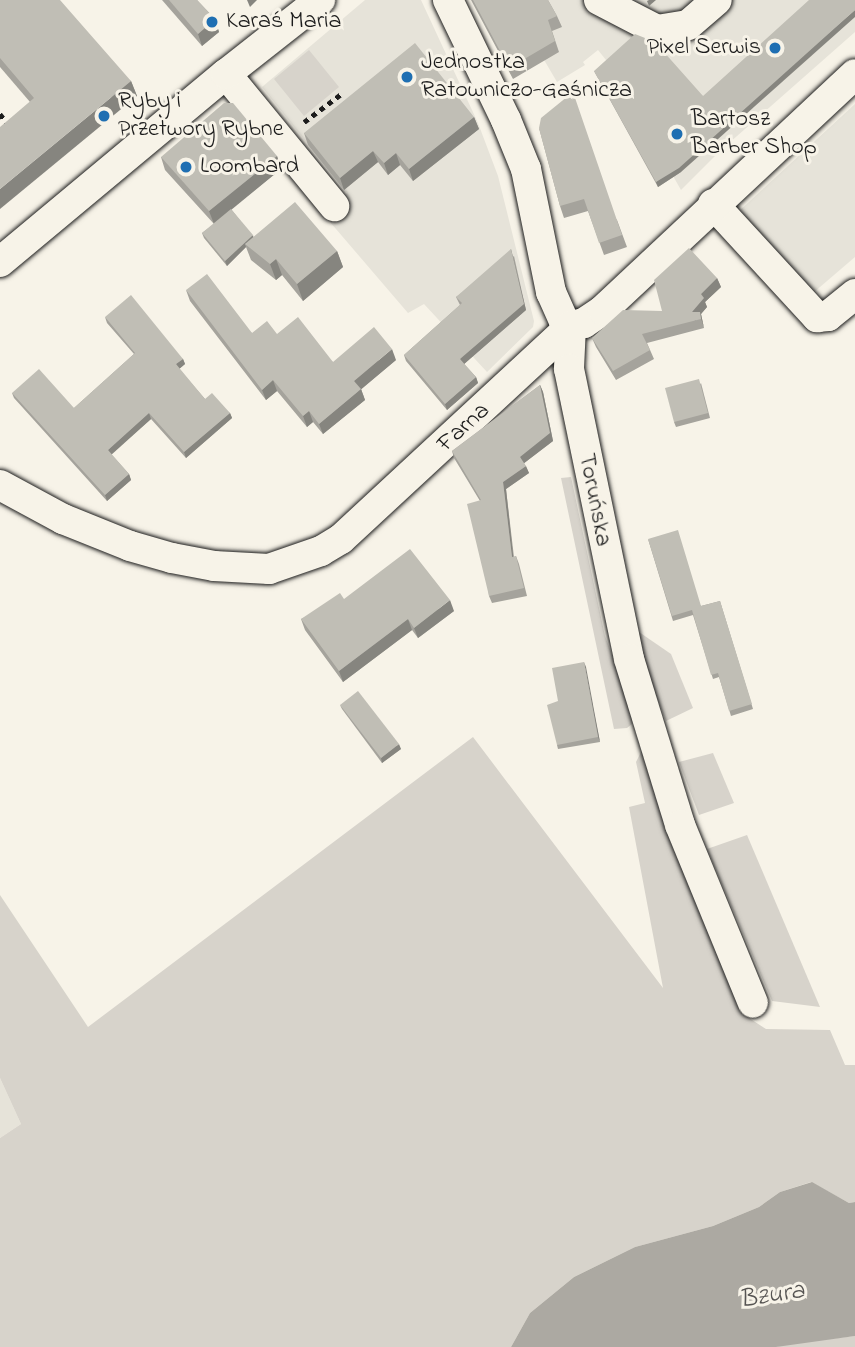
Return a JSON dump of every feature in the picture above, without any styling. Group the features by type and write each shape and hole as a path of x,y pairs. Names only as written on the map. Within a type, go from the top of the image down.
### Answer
{"street":[{"path":"0,262 226,74 320,0"},
{"path":"448,0 506,120 526,169 551,292 564,321 571,326"},
{"path":"599,0 657,30 688,25 717,0"},
{"path":"226,74 334,206"},
{"name":"Farna","path":"0,485 63,519 130,546 214,566 269,569 309,556 341,539 571,326 584,323 603,310 713,204 855,74"},
{"path":"713,204 817,317 828,316 855,294"},
{"name":"Toruńska","path":"571,326 569,369 629,659 680,825 753,1003"}],"path":[{"path":"296,113 304,122 341,94"},
{"path":"0,114 16,133"}],"shaded area":[{"path":"365,0 421,0 478,123 498,176 534,321 533,327 487,372 424,304 408,313 324,215 347,193 262,87"},
{"path":"509,0 855,0 855,32 720,151 681,190 610,65 598,50 583,62 585,65 557,82"},
{"path":"309,50 339,87 304,116 274,79"},
{"path":"855,104 855,257 813,293 738,212"},
{"path":"571,477 605,636 635,715 632,724 627,728 614,729 561,478"},
{"path":"639,632 671,654 693,708 666,721 637,647"},
{"path":"473,737 663,988 629,807 645,803 636,762 643,748 749,1018 766,1029 830,1030 845,1065 855,1065 855,1202 849,1203 811,1182 780,1192 759,1207 713,1226 635,1247 574,1277 530,1313 511,1347 0,1347 0,1138 21,1124 0,1078 0,895 88,1027"},
{"path":"713,753 734,803 699,815 679,762"},
{"path":"747,835 820,1007 772,1001 707,849"},
{"path":"0,1078 21,1124 0,1138"},
{"path":"855,1336 855,1347 776,1347 785,1344"}],"water":[{"name":"Bzura","path":"812,1182 849,1203 855,1202 855,1336 776,1347 511,1347 530,1313 574,1277 635,1247 713,1226 759,1207 780,1192"}],"building":[{"path":"0,0 60,0 131,81 0,189 0,127 34,98 0,58"},
{"path":"169,0 197,0 215,19 198,34"},
{"path":"473,0 548,0 557,16 548,20 555,41 509,68"},
{"path":"809,0 855,0 855,10 679,168 656,182 594,71 635,34 655,42 703,96"},
{"path":"415,43 474,117 409,169 396,153 384,163 373,151 340,178 304,133"},
{"path":"573,92 622,235 599,243 584,199 560,206 539,128 541,118"},
{"path":"224,103 233,103 277,156 209,211 161,157"},
{"path":"295,202 337,251 297,284 276,259 270,264 245,244"},
{"path":"231,209 253,235 225,261 202,233"},
{"path":"689,248 717,278 701,294 704,298 692,312 700,312 701,319 642,334 650,350 613,371 592,338 623,310 662,311 654,280"},
{"path":"511,249 524,304 460,359 476,377 445,404 404,355 462,303 456,297"},
{"path":"207,274 252,333 267,321 277,334 298,317 333,362 374,327 392,349 354,381 361,389 319,424 309,411 303,416 273,380 262,390 186,290"},
{"path":"131,295 183,359 176,364 205,399 212,393 230,413 184,452 149,413 108,450 129,474 105,495 12,393 39,369 74,408 135,353 105,317"},
{"path":"699,379 708,413 674,422 665,388"},
{"path":"540,385 550,433 520,457 526,466 503,482 512,557 516,556 524,588 489,596 467,504 481,500 452,451"},
{"path":"678,530 701,606 720,601 752,704 729,711 718,673 711,675 692,610 672,616 648,539"},
{"path":"410,549 450,600 414,628 408,619 339,671 301,619 340,593 344,599"},
{"path":"584,662 598,737 557,745 547,705 558,701 552,668"},
{"path":"358,691 399,744 381,758 340,705"}],"place":[{"name":"Karaś Maria","path":"212,22"},
{"name":"Pixel Serwis","path":"775,48"},
{"name":"Jednostka Ratowniczo-Gaśnicza","path":"407,77"},
{"name":"Ryby i Przetwory Rybne","path":"104,116"},
{"name":"Bartosz Barber Shop","path":"677,134"},
{"name":"Loombard","path":"186,167"}]}
